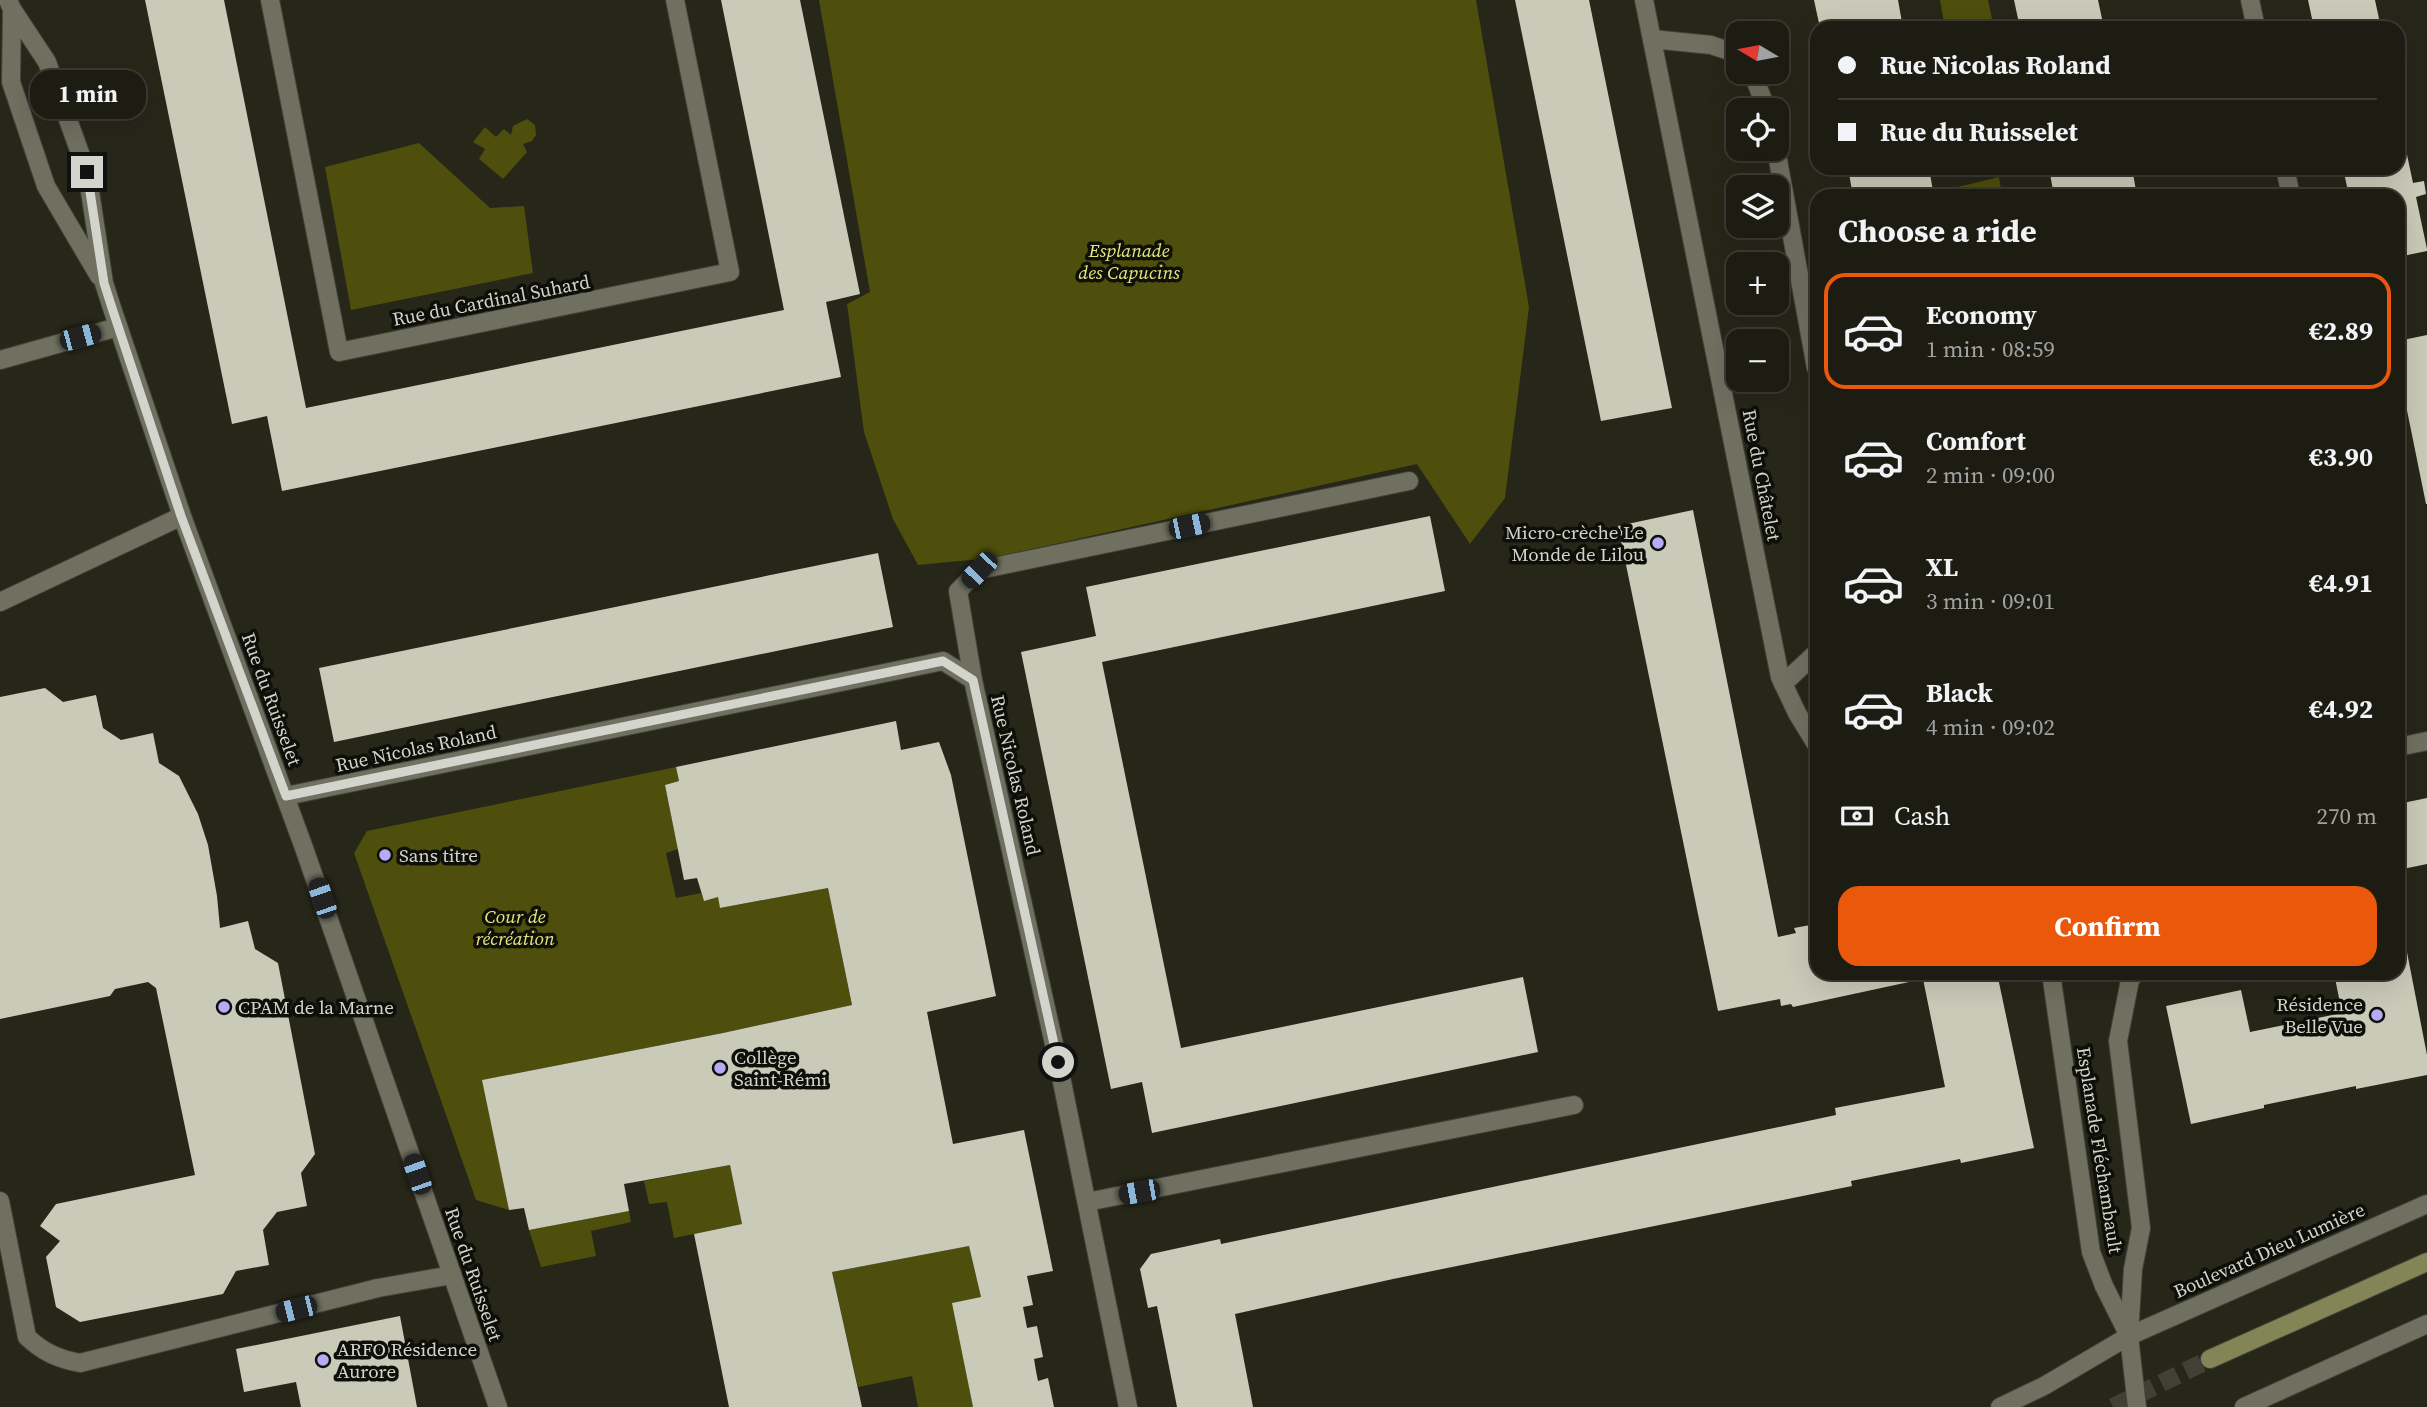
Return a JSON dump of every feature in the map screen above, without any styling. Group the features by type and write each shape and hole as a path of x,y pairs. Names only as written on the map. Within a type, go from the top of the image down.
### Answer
{"main road":[{"path":"2210,1359 2427,1262"}],"street":[{"name":"Rue du Cardinal Suhard","path":"270,0 339,352 730,272 675,0"},
{"name":"Rue du Châtelet","path":"1644,0 1780,677 1810,734"},
{"path":"2250,0 2254,21"},
{"name":"Rue du Ruisselet","path":"10,5 11,82 46,186 104,283"},
{"name":"Rue du Ruisselet","path":"10,5 47,62 87,172 104,283 118,327 181,516 286,796 498,1407"},
{"path":"1652,39 1712,45 1726,50"},
{"path":"1778,161 1810,335"},
{"path":"0,360 118,327"},
{"path":"973,680 958,591 979,570 1409,481"},
{"path":"0,603 181,516"},
{"path":"1783,684 1810,659"},
{"name":"Rue Nicolas Roland","path":"286,796 943,661 973,680 1087,1202 1128,1407"},
{"path":"2405,746 2427,741"},
{"name":"Esplanade Fléchambault","path":"2052,980 2091,1252 2104,1286 2129,1336"},
{"name":"Esplanade Fléchambault","path":"2129,1336 2133,1269 2141,1228 2118,1041 2130,980"},
{"path":"1087,1202 1574,1105"},
{"path":"0,1201 27,1337 38,1348 61,1359 80,1363 378,1288 452,1275"},
{"name":"Boulevard Dieu Lumière","path":"2000,1407 2044,1386 2129,1336 2427,1204"},
{"path":"2244,1407 2427,1324"},
{"path":"2129,1336 2137,1407"}],"green space":[{"name":"Esplanade des Capucins","path":"819,0 1476,0 1529,307 1505,498 1470,544 1417,464 991,558 918,565 893,519 864,432 847,304 870,292"},
{"path":"1940,0 1988,0 1992,21 1944,21"},
{"path":"527,119 535,125 536,135 532,141 523,144 527,152 503,179 479,159 485,149 473,142 485,127 496,137 504,129 511,135 513,126"},
{"path":"419,143 490,208 524,206 533,273 351,310 325,167"},
{"path":"1999,177 2001,189 1958,189"},
{"name":"Cour de récréation","path":"676,767 679,781 665,785 678,849 666,853 676,898 701,893 704,900 718,897 721,908 828,888 852,1005 483,1080 509,1210 476,1200 354,853 367,831"},
{"path":"730,1165 742,1224 674,1238 667,1202 649,1204 644,1181"},
{"path":"629,1211 631,1222 591,1231 596,1256 541,1267 529,1230"},
{"path":"969,1246 981,1297 953,1303 973,1407 918,1407 912,1376 858,1387 832,1272"}],"building":[{"path":"145,0 224,0 306,408 784,310 721,0 800,0 860,294 826,302 841,377 282,491 267,416 232,424"},
{"path":"1515,0 1589,0 1672,408 1601,421"},
{"path":"1814,0 1898,0 1902,21 1818,21"},
{"path":"2014,0 2098,0 2102,21 2018,21"},
{"path":"2308,0 2375,0 2380,21 2312,21"},
{"path":"2405,145 2413,183 2424,181 2426,194 2416,197 2427,251 2405,256 2405,189 2348,189 2344,175 2405,175"},
{"path":"1849,175 1930,175 1933,189 1852,189"},
{"path":"2050,175 2133,175 2136,189 2053,189"},
{"path":"2427,335 2427,504 2405,400 2405,340"},
{"path":"1693,510 1778,937 1796,933 1794,928 1810,925 1810,980 1918,980 1793,1007 1791,1004 1781,1006 1780,999 1718,1011 1618,526"},
{"path":"1430,516 1445,591 1102,662 1181,1048 1523,977 1538,1052 1152,1133 1142,1082 1111,1089 1021,652 1096,636 1086,587"},
{"path":"878,553 893,627 334,742 319,668"},
{"name":"CPAM de la Marne","path":"45,688 63,702 96,695 103,728 121,740 153,733 159,763 179,776 198,814 208,845 220,928 248,921 255,949 278,963 315,1154 301,1173 307,1206 277,1212 263,1230 269,1265 236,1271 223,1294 80,1322 56,1307 46,1257 60,1241 40,1226 56,1204 195,1175 156,988 148,982 115,989 110,996 0,1019 0,697"},
{"path":"896,721 901,750 939,742 951,775 996,996 927,1012 953,1144 1024,1130 1053,1271 1027,1276 1033,1305 1023,1307 1027,1328 1037,1326 1043,1357 1034,1359 1038,1381 1048,1378 1054,1407 973,1407 952,1303 981,1297 969,1246 832,1272 862,1407 729,1407 694,1234 742,1224 730,1165 624,1184 629,1211 529,1230 524,1208 509,1210 482,1080 852,1005 828,888 720,908 718,897 704,901 697,878 684,880 665,785 679,781 676,767"},
{"path":"2427,798 2427,864 2405,869 2405,803"},
{"name":"Résidence Belle Vue","path":"2405,942 2427,1055 2427,1075 2264,1105 2264,1108 2191,1124 2166,1006 2241,990 2250,1032 2342,1013 2335,980 2405,980"},
{"path":"1923,980 1998,980 2034,1148 1961,1163 1960,1159 1851,1181 1852,1186 1393,1279 1235,1314 1253,1407 1177,1407 1157,1306 1148,1308 1140,1269 1151,1254 1220,1239 1221,1244 1836,1115 1835,1108 1945,1087"},
{"name":"ARFO Résidence Aurore","path":"400,1316 417,1407 301,1407 296,1382 244,1392 236,1349"}],"tunnel":[{"path":"2113,1407 2210,1359"}],"place":[{"name":"Micro-crèche Le Monde de Lilou","path":"1658,543"},
{"name":"Sans titre","path":"385,855"},
{"name":"CPAM de la Marne","path":"224,1007"},
{"name":"Résidence Belle Vue","path":"2377,1015"},
{"name":"Collège Saint-Rémi","path":"720,1068"},
{"name":"ARFO Résidence Aurore","path":"323,1360"}],"route":[{"path":"87,172 104,283 181,516 286,796 943,661 973,680 1058,1062"}]}
